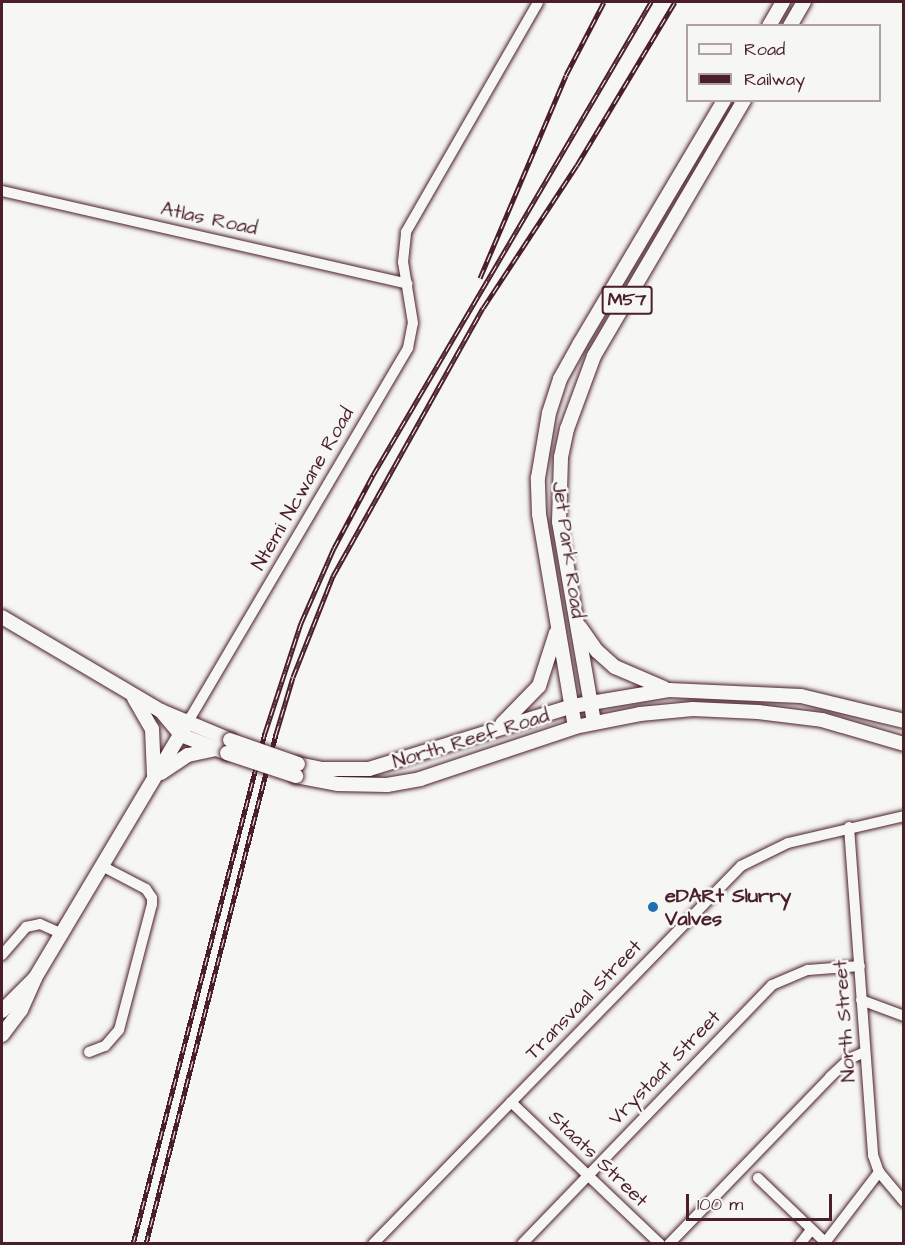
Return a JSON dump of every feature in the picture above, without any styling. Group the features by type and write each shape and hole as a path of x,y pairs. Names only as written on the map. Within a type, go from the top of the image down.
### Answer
{"main road":[{"path":"770,24 783,2"},
{"path":"791,24 804,2"},
{"name":"Jet Park Road","path":"575,727 538,496 543,443 552,404 580,343 723,102"},
{"name":"Jet Park Road","path":"594,722 558,513 561,457 574,405 594,356 743,102"},
{"name":"North Reef Road","path":"2,617 161,711 189,720 225,747"},
{"path":"576,620 597,651 615,667 669,690"},
{"path":"495,729 521,708 539,686 549,664 558,622"},
{"path":"128,690 152,729 154,778"},
{"path":"591,702 669,690 801,696 903,721"},
{"name":"North Reef Road","path":"297,770 369,769 406,760 495,729 591,702"},
{"path":"594,722 693,710 758,712 822,720 903,744"},
{"name":"North Reef Road","path":"161,711 181,735 338,784 387,785 420,778 594,722"},
{"name":"Ntemi Ncwane Road","path":"2,1035 29,996 35,978 189,720"},
{"path":"154,778 188,755 225,747"},
{"name":"Ntemi Ncwane Road","path":"2,1011 35,978"}],"street":[{"name":"Ntemi Ncwane Road","path":"189,720 408,348 413,323 403,252 409,225 538,2"},
{"name":"Atlas Road","path":"2,191 407,284"},
{"name":"Transvaal Street","path":"373,1244 741,866 769,849 849,827 903,816"},
{"name":"North Street","path":"849,827 873,1155 879,1172 903,1202"},
{"path":"89,1052 105,1046 119,1030 152,904 152,897 146,890 102,866"},
{"path":"2,955 26,927 40,924 62,934"},
{"name":"Vrystaat Street","path":"522,1244 772,985 808,970 860,966"},
{"path":"861,1000 903,1016"},
{"path":"669,1244 830,1077 849,1059 865,1052"},
{"name":"Staats Street","path":"511,1102 660,1244"},
{"path":"758,1178 824,1243 879,1172"},
{"path":"800,1244 811,1230"}],"railway":[{"path":"480,278 566,75 604,2"},
{"path":"133,1244 265,733 301,623 334,548 373,475 651,2"},
{"path":"146,1244 276,734 293,677 333,576 483,308 577,165 675,2"}],"place":[{"name":"eDARt Slurry Valves","path":"653,907"}]}
